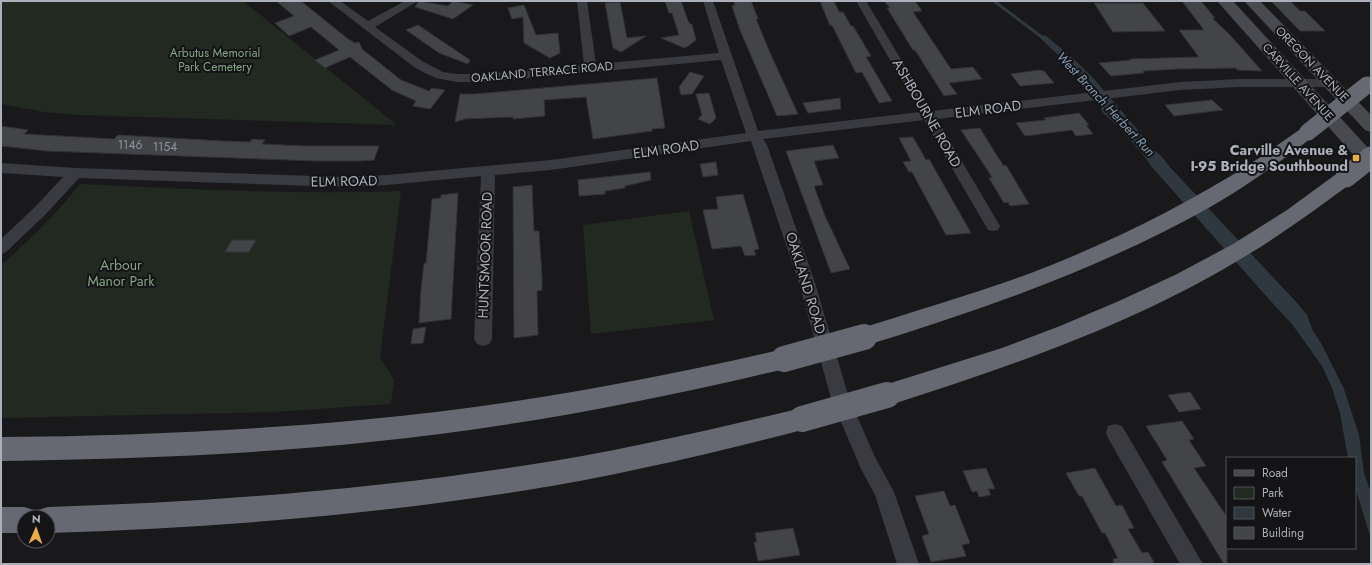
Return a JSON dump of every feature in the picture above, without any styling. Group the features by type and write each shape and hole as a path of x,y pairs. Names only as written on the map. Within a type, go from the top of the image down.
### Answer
{"highway":[{"path":"1,449 230,442 321,436 441,423 516,413 633,393 784,359 864,337 947,311 1016,287 1110,248 1163,223 1233,184 1270,160 1308,132 1369,83"},
{"path":"56,520 202,514 298,507 435,493 634,459 802,420 968,370 1049,340 1124,309 1202,270 1283,223 1371,157"},
{"path":"1,520 16,520"}],"street":[{"name":"OAKLAND TERRACE ROAD","path":"333,1 418,64 440,75 457,78 487,78 726,56"},
{"path":"368,26 413,1"},
{"path":"582,1 591,68"},
{"name":"OAKLAND ROAD","path":"708,1 750,129 760,145 807,283 840,398 868,463 884,492 908,564"},
{"name":"ASHBOURNE ROAD","path":"861,1 930,116 993,226"},
{"name":"CARVILLE AVENUE","path":"1225,1 1371,163"},
{"name":"OREGON AVENUE","path":"1252,1 1371,126"},
{"name":"ELM ROAD","path":"1,168 74,173 345,182 387,180 488,172 754,136 1201,84 1330,83"},
{"name":"HUNTSMOOR ROAD","path":"483,339 488,172"},
{"path":"1,248 40,211 74,173"},
{"path":"1115,432 1192,564"}],"green space":[{"name":"Arbutus Memorial Park Cemetery","path":"1,1 243,1 397,125 78,115 44,112 1,104"},
{"name":"Arbour Manor Park","path":"80,184 281,192 401,191 380,357 394,380 391,404 274,412 1,418 1,265 62,206"},
{"path":"689,211 714,320 591,334 583,225"}],"water":[{"path":"1041,35 1046,36 1075,60 1095,80 1142,135 1145,146 1156,151 1161,156 1307,315 1313,331 1321,343 1344,389 1359,435 1364,473 1371,493 1371,539 1356,490 1356,457 1348,457 1340,413 1332,388 1322,366 1292,324 1151,166 1119,127 1103,113 1100,106 1083,86 1084,83 1082,80 1068,64 1040,37"}],"building":[{"path":"276,1 301,1 348,39 355,43 359,42 362,49 401,80 429,91 432,88 445,90 430,109 413,106 416,101 392,90 350,57 325,68 315,60 339,50 311,27 289,36 275,23 294,16"},
{"path":"419,1 448,6 453,1 473,5 453,19 415,7"},
{"path":"665,1 681,1 688,21 692,24 696,40 684,48 661,38 679,35 672,13 669,13"},
{"path":"733,1 751,1 758,19 756,19 798,114 777,116 740,30 732,6 735,5"},
{"path":"820,1 834,1 839,12 843,12 871,56 866,57 892,101 879,103 862,72 856,73 832,25 830,26"},
{"path":"884,1 915,1 922,11 913,12 951,69 973,67 982,79 949,83 957,94 944,96 915,50 913,50 887,8 890,8"},
{"path":"1182,1 1201,1 1215,18 1212,18 1230,35 1262,71 1237,70 1236,68 1178,69 1143,71 1144,73 1111,76 1099,63 1131,60 1130,59 1199,57 1179,30 1204,30"},
{"path":"1271,1 1290,1 1300,11 1305,11 1325,31 1300,31"},
{"path":"620,2 627,38 646,36 621,52 613,48 605,3"},
{"path":"1094,3 1143,3 1165,31 1113,32"},
{"path":"524,5 536,35 558,33 560,53 550,58 524,43 523,17 512,19 508,8"},
{"path":"418,25 470,60 468,64 439,53 406,30"},
{"path":"1039,70 1044,71 1054,83 1020,86 1011,74"},
{"path":"690,72 704,76 692,94 681,95 679,87"},
{"path":"657,78 665,128 652,129 652,131 593,139 586,97 544,100 545,116 513,119 513,117 464,119 455,122 460,94 475,94"},
{"path":"709,93 716,118 710,124 698,119 702,115 696,94"},
{"path":"840,98 841,109 808,113 803,103"},
{"path":"1212,100 1223,110 1174,116 1165,105"},
{"path":"1079,113 1089,125 1086,125 1093,134 1076,136 1072,130 1025,136 1016,123 1046,120 1044,118"},
{"path":"1,126 28,130 24,134 114,139 118,135 250,142 252,139 265,140 262,144 305,146 379,146 374,160 360,161 316,161 47,151 1,146"},
{"path":"980,128 1004,166 1006,165 1029,204 1010,206 1008,202 1004,203 989,178 992,178 990,174 961,130"},
{"path":"913,137 926,160 929,159 971,233 946,235 912,172 909,172 903,162 911,161 899,138"},
{"path":"833,145 839,158 814,161 823,185 814,186 825,216 850,269 831,273 786,151"},
{"path":"716,162 718,175 703,177 700,164"},
{"path":"650,172 651,180 625,186 625,188 605,191 605,194 579,196 578,180"},
{"path":"532,185 534,231 539,231 542,277 542,290 537,291 538,335 514,338 513,187"},
{"path":"458,193 451,319 419,323 421,290 424,263 426,263 432,199 441,198 441,195"},
{"path":"743,194 759,249 754,250 756,255 745,256 741,246 712,249 703,210 718,209 716,197"},
{"path":"232,240 256,240 249,252 225,252"},
{"path":"426,327 423,343 411,344 413,329"},
{"path":"1190,392 1201,409 1179,412 1168,395"},
{"path":"1182,421 1194,439 1189,440 1206,466 1194,468 1226,516 1227,564 1224,564 1162,462 1167,460 1146,426"},
{"path":"986,468 995,489 988,489 991,495 979,497 977,491 972,492 963,471"},
{"path":"1095,468 1116,506 1122,505 1134,528 1128,529 1142,553 1148,552 1154,562 1148,564 1114,564 1113,559 1118,558 1105,533 1102,533 1082,496 1079,496 1066,473"},
{"path":"944,491 950,506 955,505 970,543 962,545 966,556 931,562 922,536 929,534 915,496"},
{"path":"793,528 800,555 758,561 754,542 757,542 755,533"}],"waterway":[{"name":"West Branch Herbert Run","path":"994,1 1043,38"}],"place":[{"name":"Carville Avenue & I-95 Bridge Southbound","path":"1356,158"}]}
